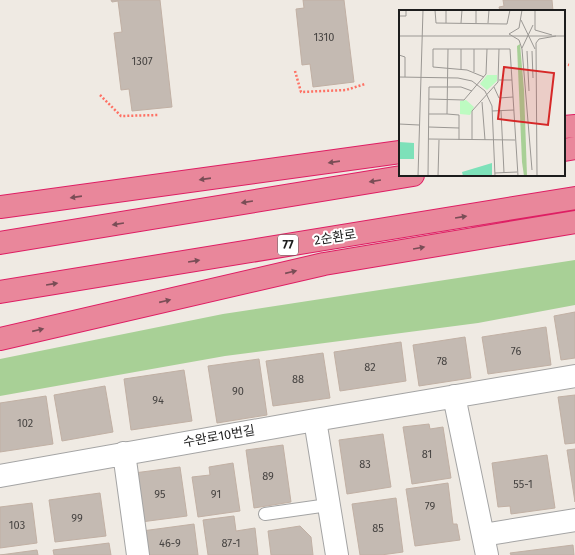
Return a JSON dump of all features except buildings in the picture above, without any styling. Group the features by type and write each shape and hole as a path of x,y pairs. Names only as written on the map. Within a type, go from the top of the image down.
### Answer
{"highway":[{"path":"565,127 575,126"},
{"path":"565,150 575,148"},
{"path":"0,207 399,152"},
{"path":"0,243 408,176"},
{"name":"2순환로","path":"0,292 575,198"},
{"path":"0,339 324,264 575,222"}],"street":[{"name":"수완로10번길","path":"0,476 124,453 575,376"},
{"path":"454,396 485,545 575,520"},
{"path":"315,420 337,555"},
{"path":"124,453 138,555"}],"lane":[{"path":"265,514 328,505"}],"path":[{"path":"565,64 569,65"},
{"path":"295,71 301,92 346,90 364,84"},
{"path":"100,94 121,116 158,115"}],"green space":[{"path":"575,260 575,305 478,323 225,356 0,396 0,359 223,314"}]}
